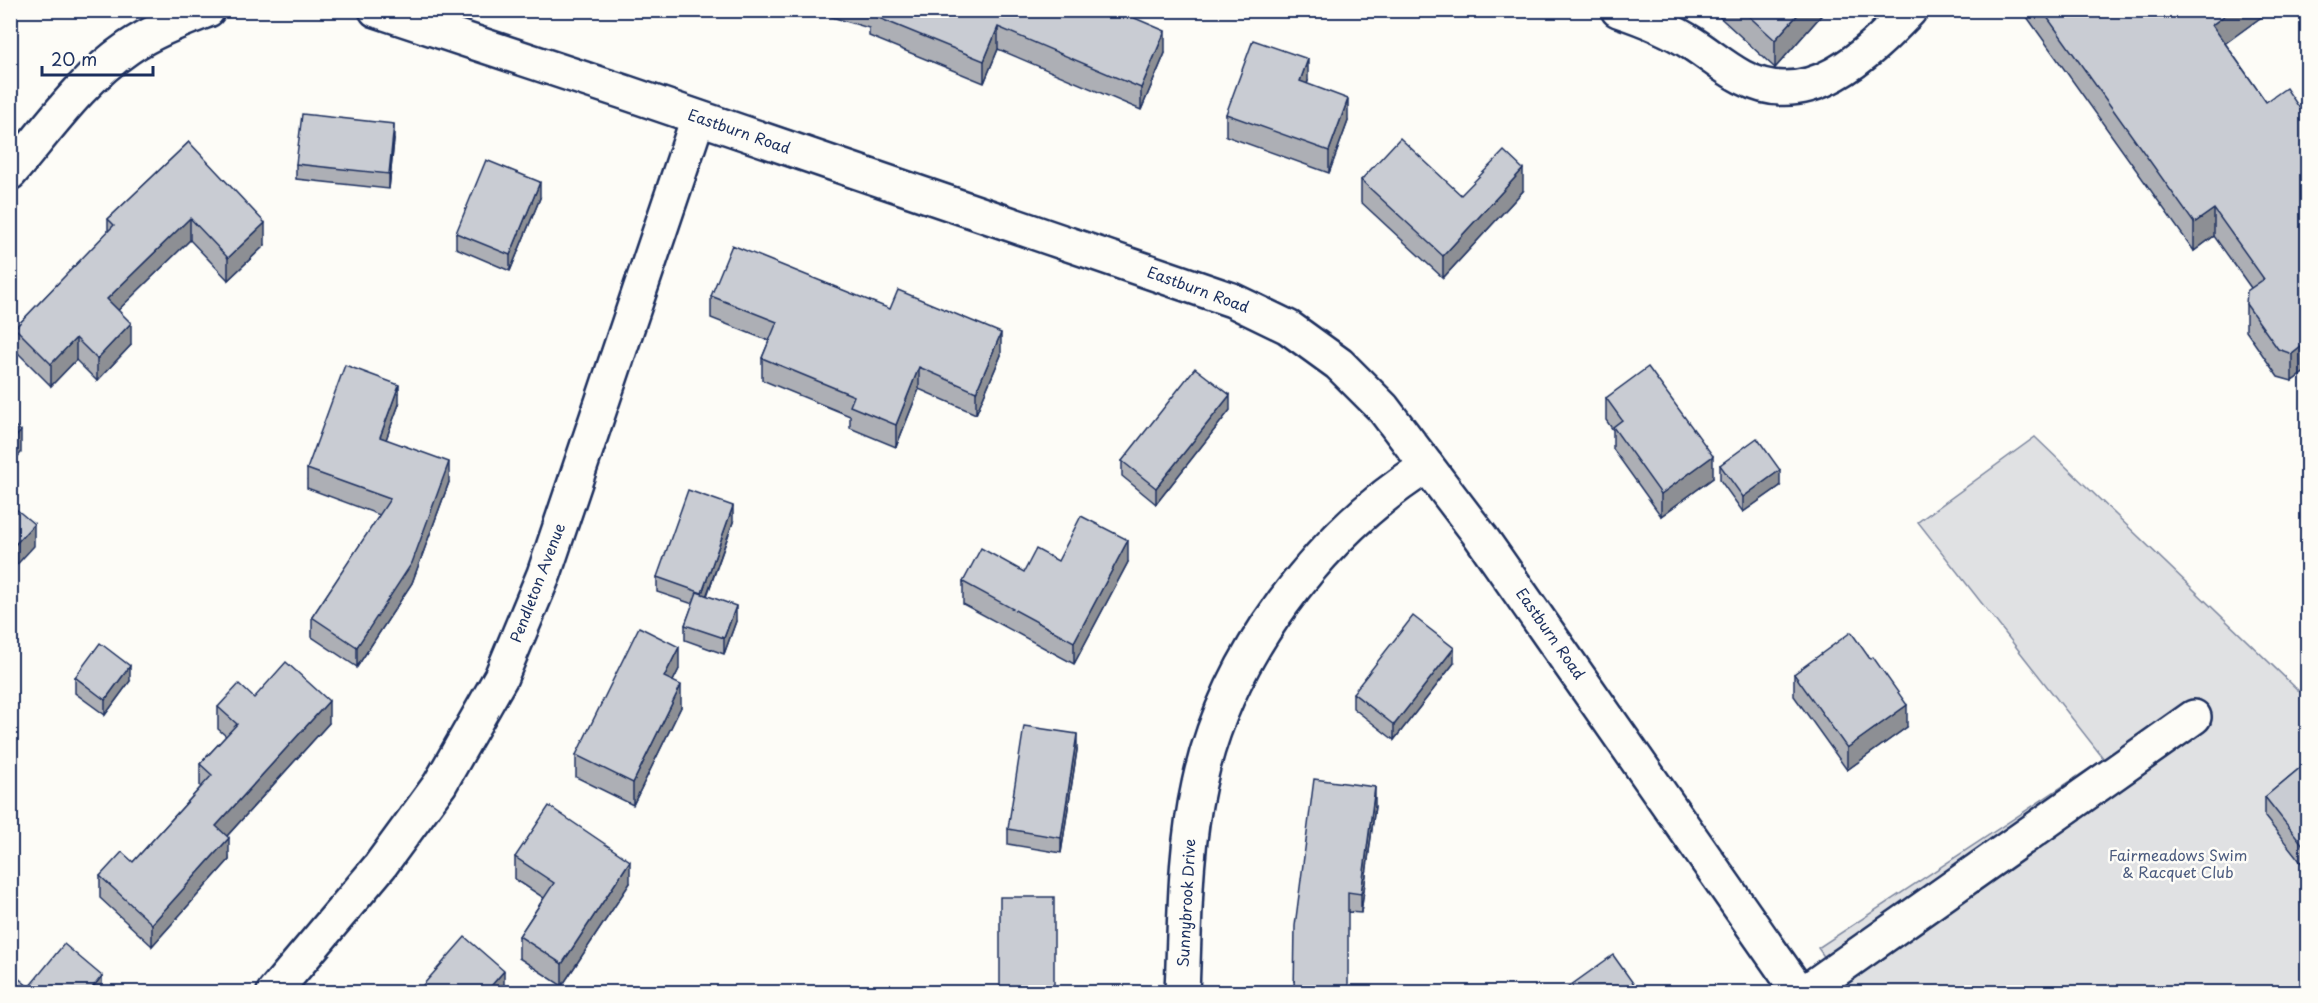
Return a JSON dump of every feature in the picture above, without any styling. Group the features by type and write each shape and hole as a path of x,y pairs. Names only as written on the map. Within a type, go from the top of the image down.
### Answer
{"street":[{"path":"10,173 86,84 107,64 162,28 208,10"},
{"name":"Eastburn Road","path":"376,10 1232,300 1288,327 1339,364 1383,408 1481,537 1799,993"},
{"path":"1618,10 1669,30 1742,77 1766,86 1785,88 1819,83 1836,76 1910,10"},
{"name":"Pendleton Avenue","path":"274,993 380,866 440,784 501,676 544,574 698,118"},
{"name":"Sunnybrook Drive","path":"1182,993 1188,850 1199,782 1219,717 1264,628 1291,591 1347,528 1396,485 1427,466"},
{"path":"1805,993 2194,717"}],"green space":[{"name":"Fairmeadows Swim & Racquet Club","path":"2035,437 2299,691 2307,694 2307,992 1849,992 1818,948 2104,759 1918,522"}],"building":[{"path":"870,10 1116,10 1165,31 1141,88 998,27 984,61 869,14"},
{"path":"1742,10 1802,10 1775,40"},
{"path":"2042,10 2232,10 2212,25 2266,102 2286,88 2307,119 2307,345 2306,343 2292,354 2278,349 2246,304 2247,291 2264,279 2214,209 2194,223"},
{"path":"1253,40 1308,59 1300,81 1348,99 1329,151 1226,114"},
{"path":"302,114 394,124 389,174 296,164"},
{"path":"1400,138 1461,195 1504,151 1523,169 1443,256 1361,180"},
{"path":"189,142 265,223 228,258 190,218 107,299 131,323 97,359 76,338 51,364 15,328 114,225 108,219"},
{"path":"486,160 540,182 510,255 456,233"},
{"path":"732,245 890,309 898,290 1001,333 976,392 919,367 896,425 850,406 854,396 762,358 777,322 711,296"},
{"path":"345,365 399,385 380,437 449,462 412,563 357,647 312,617 390,499 307,469"},
{"path":"1648,367 1713,456 1661,494 1613,427 1622,420 1606,398"},
{"path":"1195,368 1230,395 1156,488 1122,461"},
{"path":"10,422 21,431 10,443"},
{"path":"1757,438 1780,470 1743,497 1720,465"},
{"path":"688,490 733,506 702,593 657,577"},
{"path":"10,504 34,524 10,550"},
{"path":"1081,516 1128,540 1074,642 963,582 981,548 1024,572 1036,549 1058,561"},
{"path":"697,592 736,606 724,638 685,625"},
{"path":"1413,616 1454,648 1394,725 1353,693"},
{"path":"639,627 679,647 664,677 681,685 633,783 576,755"},
{"path":"1851,632 1870,659 1873,657 1907,705 1847,748 1794,674"},
{"path":"100,643 130,666 105,700 75,677"},
{"path":"286,662 329,701 216,826 229,838 152,924 100,876 122,852 133,862 212,775 200,764 237,724 218,707 239,684 254,698"},
{"path":"1024,726 1077,734 1061,838 1008,829"},
{"path":"2307,762 2307,850 2265,797"},
{"path":"1314,779 1375,787 1361,894 1348,892 1348,993 1294,993 1295,926"},
{"path":"549,806 630,861 562,964 519,936 554,883 515,857"},
{"path":"1000,897 1054,897 1054,993 1000,993"},
{"path":"465,937 504,971 485,993 416,993"},
{"path":"64,944 102,976 88,993 10,993 10,974 12,973 29,987"},
{"path":"1613,955 1640,993 1570,993 1567,988"}]}
